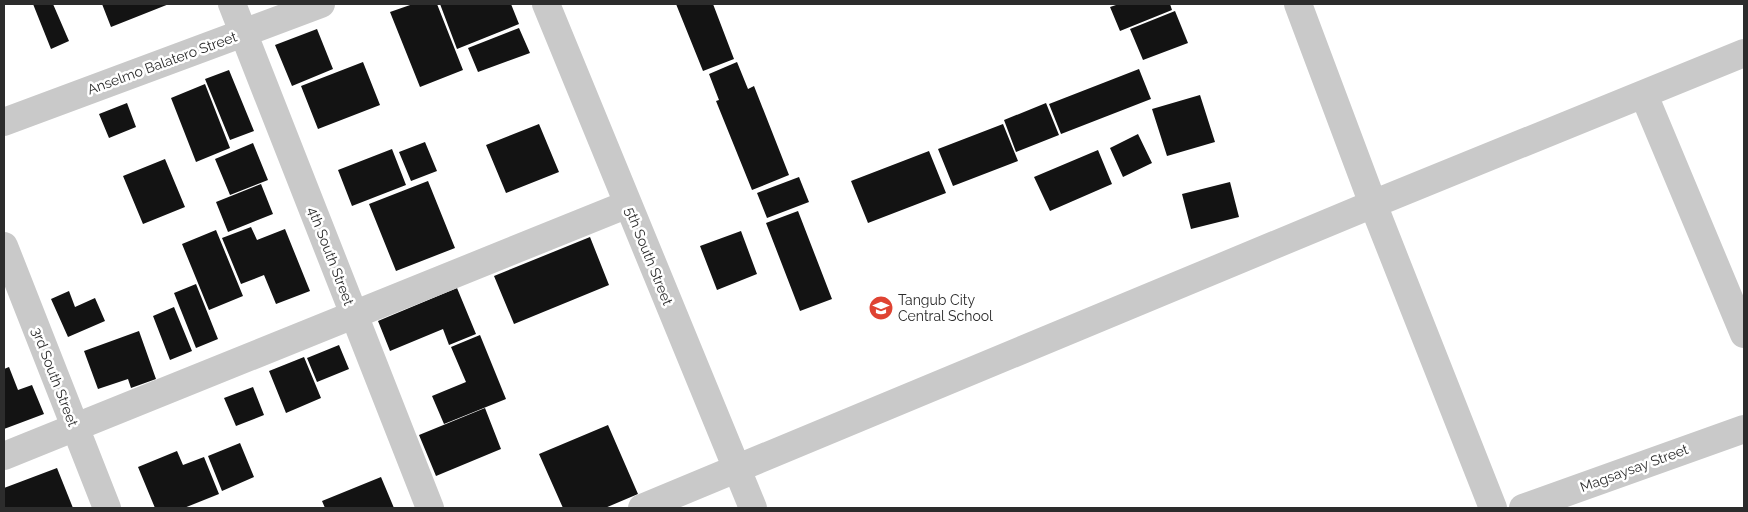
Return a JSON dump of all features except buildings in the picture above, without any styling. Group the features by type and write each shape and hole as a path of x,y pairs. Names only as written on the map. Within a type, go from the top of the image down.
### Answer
{"street":[{"name":"4th South Street","path":"232,4 430,508"},
{"name":"Anselmo Balatero Street","path":"4,122 321,4"},
{"name":"5th South Street","path":"546,4 752,508"},
{"path":"1298,4 1373,204 1492,508"},
{"path":"642,508 1373,204 1744,53"},
{"path":"1644,95 1744,334"},
{"path":"4,456 74,426 628,204"},
{"name":"3rd South Street","path":"4,246 107,508"},
{"name":"Magsaysay Street","path":"1523,508 1744,429"}],"place":[{"name":"Tangub City Central School","path":"881,308"}]}
